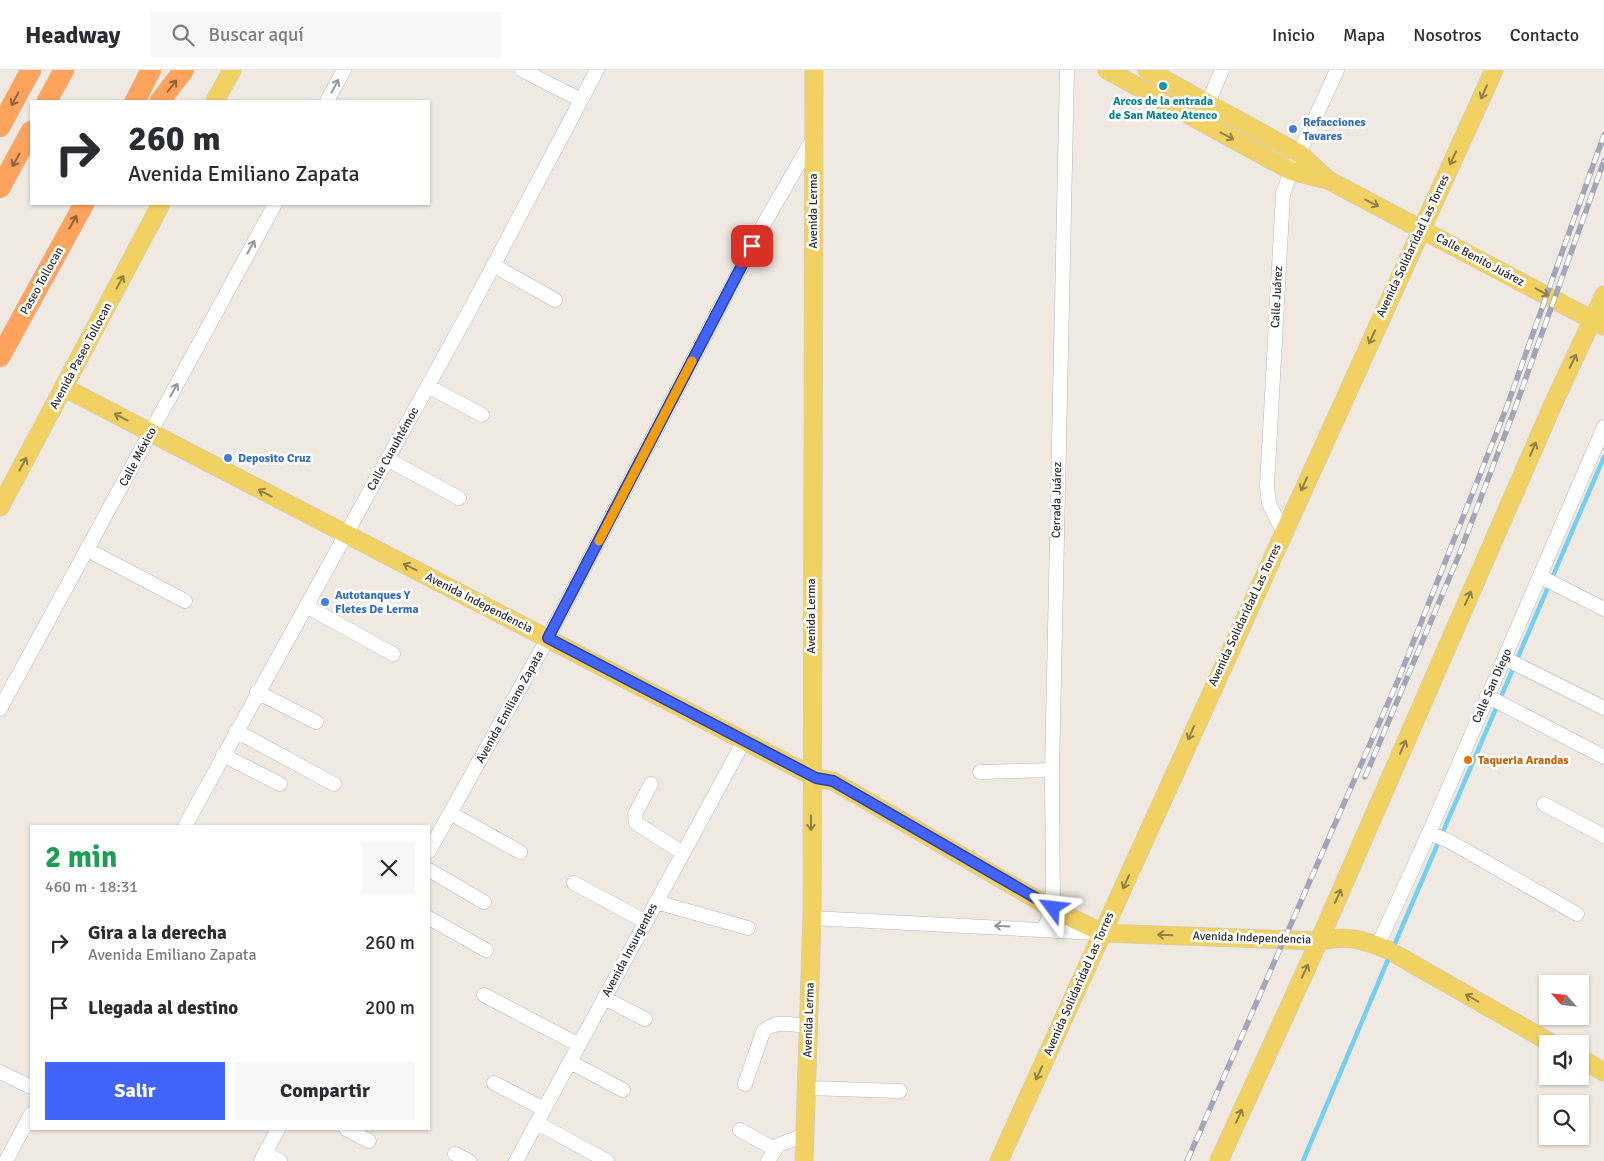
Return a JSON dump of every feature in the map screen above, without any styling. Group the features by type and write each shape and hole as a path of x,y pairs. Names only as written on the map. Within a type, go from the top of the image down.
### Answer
{"highway":[{"path":"0,127 31,70"},
{"path":"48,100 64,70"},
{"path":"136,100 151,70"},
{"path":"161,100 184,70"},
{"path":"0,188 30,133"},
{"name":"Paseo Tollocan","path":"0,357 83,205"}],"main road":[{"path":"216,100 232,70"},
{"name":"Avenida Lerma","path":"804,1161 808,1026 820,918 813,776 814,70"},
{"name":"Calle Benito Juárez","path":"1107,70 1291,171 1328,180 1598,323"},
{"name":"Calle Benito Juárez","path":"1147,70 1300,154 1328,180"},
{"name":"Avenida Solidaridad Las Torres","path":"999,1161 1283,531 1494,70"},
{"name":"Avenida Paseo Tollocan","path":"0,507 65,388 160,205"},
{"path":"1219,1161 1319,941 1554,402 1598,323 1604,295"},
{"name":"Avenida Independencia","path":"65,388 346,535 745,739 813,776 833,781 1053,908 1103,933 1319,941 1338,937 1351,938 1388,950 1539,1036"},
{"path":"1589,1063 1604,1072"}],"street":[{"path":"328,100 344,70"},
{"path":"522,70 581,100"},
{"name":"Calle Cuauhtémoc","path":"186,825 257,692 428,386 597,70"},
{"name":"Cerrada Juárez","path":"1044,928 1053,908 1052,770 1067,70"},
{"path":"1208,103 1222,70"},
{"name":"Calle Juárez","path":"1283,531 1269,504 1267,486 1283,194 1291,171 1337,70"},
{"path":"1171,106 1180,88"},
{"name":"Avenida Emiliano Zapata","path":"430,849 548,638 761,229 814,137"},
{"name":"Calle México","path":"0,709 274,205"},
{"path":"493,265 555,300"},
{"path":"428,386 482,415"},
{"name":"Calle San Diego","path":"1388,950 1438,837 1546,579 1604,427"},
{"path":"388,459 459,498"},
{"path":"88,550 185,601"},
{"path":"1546,579 1604,609"},
{"path":"306,606 393,654"},
{"path":"1511,661 1604,708"},
{"path":"257,692 316,722"},
{"path":"1495,699 1604,757"},
{"path":"236,731 334,784"},
{"name":"Avenida Insurgentes","path":"516,1161 745,739"},
{"path":"223,754 280,784"},
{"path":"980,772 1052,770"},
{"path":"651,784 634,820 641,828 683,852"},
{"path":"1544,804 1604,836"},
{"path":"450,813 520,852"},
{"path":"1438,837 1577,914"},
{"path":"430,871 484,902"},
{"path":"574,883 646,922"},
{"path":"656,902 748,928"},
{"name":"Avenida Independencia","path":"820,918 1044,928 1103,933"},
{"path":"430,919 486,950"},
{"path":"484,995 579,1045"},
{"path":"604,998 645,1019"},
{"path":"745,1084 763,1032 769,1026 777,1023 808,1026"},
{"path":"570,1062 623,1090"},
{"path":"0,1072 30,1087"},
{"path":"494,1083 544,1109"},
{"path":"807,1088 900,1091"},
{"path":"6,1161 30,1116"},
{"path":"536,1123 607,1161"},
{"path":"277,1130 263,1157 280,1161"},
{"path":"348,1130 369,1141"},
{"path":"740,1130 772,1155 783,1142 805,1135"},
{"path":"455,1154 469,1161"}],"waterway":[{"path":"1393,948 1604,457"},
{"path":"1303,1161 1390,955"}],"railway":[{"path":"1187,1161 1399,678 1506,409 1604,135"},
{"path":"1365,777 1459,555 1514,411 1604,161"}],"slow traffic":[{"path":"599,541 692,361"}],"place":[{"name":"Arcos de la entrada de San Mateo Atenco","path":"1163,86"},
{"name":"Refacciones Tavares","path":"1293,129"},
{"name":"Deposito Cruz","path":"228,458"},
{"name":"Autotanques Y Fletes De Lerma","path":"325,602"},
{"name":"Taqueria Arandas","path":"1468,760"}],"route":[{"path":"752,246 548,638 745,739 816,778 833,781 1053,908"}]}
